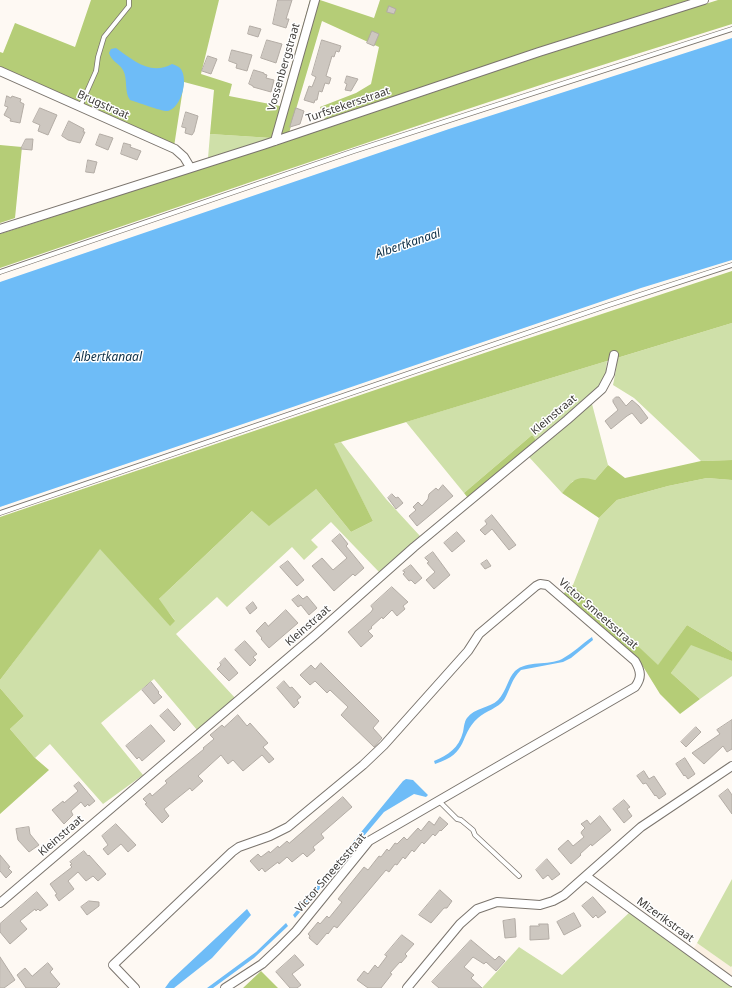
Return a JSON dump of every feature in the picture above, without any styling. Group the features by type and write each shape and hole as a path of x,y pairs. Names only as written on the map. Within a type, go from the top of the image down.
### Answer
{"street":[{"name":"Vossenbergstraat","path":"275,141 315,0"},
{"name":"Turfstekersstraat","path":"0,229 275,141 539,52 704,0"},
{"name":"Brugstraat","path":"0,71 176,149 184,157 190,167"},
{"name":"Kleinstraat","path":"0,903 315,635 414,547 567,420 602,389 610,374 614,355"},
{"name":"Victor Smeetsstraat","path":"135,988 113,965 232,852 239,847 270,836 288,827 363,765 384,744 468,651 479,634 536,586 540,584 547,585 635,662 641,673 640,681 635,687 369,841 296,930 278,949 257,967 225,988"},
{"path":"407,988 460,924 477,909 497,902 540,905 553,901 564,895 642,827 732,766"},
{"name":"Mizerikstraat","path":"586,876 732,982"}],"lane":[{"path":"80,107 96,71 98,57 104,37 129,6 129,0"},
{"path":"0,272 354,151 732,29"},
{"path":"0,513 616,303 732,265"},
{"path":"439,801 457,819 461,820 473,830 475,835 519,876"}],"shaded area":[{"path":"697,943 731,967 732,966 732,977 693,950"}],"green space":[{"path":"91,0 219,0 201,74 232,84 229,96 280,106 310,0 320,0 374,18 380,0 689,0 537,48 326,122 320,107 356,93 371,84 379,47 322,21 289,133 272,138 210,134 214,90 184,82 173,153 37,89 0,74 0,52 3,53 15,23 75,47"},
{"path":"718,0 732,0 732,24 456,113 0,268 0,234 336,125 541,56"},
{"path":"210,134 272,138 208,158"},
{"path":"0,145 22,147 15,218 0,223"},
{"path":"732,271 732,323 334,444 373,521 351,532 316,489 269,526 252,511 159,599 175,621 170,626 100,549 0,680 0,517 508,345"},
{"path":"732,323 732,460 701,461 634,398 613,385 617,358"},
{"path":"607,361 605,379 598,389 536,440 532,435 464,493 406,422"},
{"path":"592,404 608,465 595,480 573,481 562,493 529,457"},
{"path":"532,435 536,440 468,498 464,493"},
{"path":"341,442 386,499 420,536 379,572 331,522 311,540 318,547 304,560 292,547 227,607 217,597 176,634 236,699 197,730 154,679 101,723 143,775 103,804 50,744 35,758 10,729 24,716 0,688 0,680 100,548 175,620 158,600 252,511 316,489 351,532 373,521 333,444"},
{"path":"732,460 732,480 707,478 668,486 617,500 599,518 562,493 576,479 584,478 595,480 608,465 625,478 701,461"},
{"path":"707,478 732,480 732,652 687,625 658,666 573,585 599,518 617,500 668,486"},
{"path":"573,585 658,665 687,625 732,652 732,661 691,645 671,673 700,699 680,714 660,694 639,660 563,594"},
{"path":"691,644 732,661 732,676 700,699 671,673"},
{"path":"0,688 24,716 10,729 35,758 49,770 0,814"},
{"path":"732,879 732,966 731,967 697,943"},
{"path":"630,912 732,985 732,988 482,988 519,947 562,975"},
{"path":"261,971 278,988 243,988"}],"water":[{"name":"Albertkanaal","path":"732,38 732,260 641,288 0,507 0,282 449,129"},
{"path":"116,48 135,62 142,65 156,68 172,64 180,68 183,73 184,85 183,92 177,104 168,111 165,111 130,100 127,93 123,70 109,53 111,49"},
{"path":"592,637 593,640 571,658 563,662 521,670 511,684 504,700 478,718 468,731 462,744 454,755 435,764 434,761 456,747 461,738 467,718 474,712 495,703 498,700 515,671 525,665 562,659"},
{"path":"406,779 413,780 428,795 426,797 414,794 384,812 295,918 293,915"},
{"path":"247,909 251,915 212,958 174,988 165,988 170,981"},
{"path":"286,923 288,926 254,958 213,988 207,988 256,952"}],"building":[{"path":"278,0 292,0 286,19 289,19 286,28 273,24"},
{"path":"389,6 396,9 394,14 387,12"},
{"path":"250,26 261,29 258,37 248,34"},
{"path":"372,31 379,34 374,46 367,43"},
{"path":"267,40 282,44 276,63 261,58"},
{"path":"322,40 341,46 339,52 336,51 334,57 332,56 326,76 331,78 329,84 325,83 322,92 319,91 317,100 315,100 314,103 304,100 309,86 312,87 316,77 312,75"},
{"path":"232,50 252,55 247,71 236,68 237,64 229,61"},
{"path":"208,56 217,59 211,74 202,71"},
{"path":"254,70 267,75 266,78 274,80 271,92 253,87 249,84"},
{"path":"347,76 358,79 351,91 345,90"},
{"path":"7,96 21,99 20,102 24,104 20,123 10,121 11,119 4,115 8,107 5,106"},
{"path":"40,108 57,115 48,135 38,131 40,125 33,122"},
{"path":"296,108 304,111 300,124 290,127"},
{"path":"186,112 198,116 192,135 185,133 186,128 182,127"},
{"path":"69,121 84,129 83,132 85,132 80,143 68,140 62,136"},
{"path":"100,134 113,138 108,150 96,145"},
{"path":"26,139 33,139 32,150 21,149"},
{"path":"124,143 141,151 137,160 121,154"},
{"path":"88,160 97,162 94,173 86,172"},
{"path":"616,397 619,397 626,406 632,400 639,406 648,418 641,424 632,413 611,429 605,421 618,410 613,402"},
{"path":"443,485 453,496 417,526 409,516 416,510 413,507 418,502 422,506 428,499 429,494 436,488 438,490"},
{"path":"392,494 396,498 398,497 403,503 396,509 388,498"},
{"path":"492,515 516,545 509,550 492,529 485,535 480,530 487,524 485,521"},
{"path":"457,532 465,541 452,552 444,543"},
{"path":"340,534 348,544 346,546 364,568 355,576 353,574 334,591 312,566 322,558 333,570 347,558 332,541"},
{"path":"433,552 450,575 434,589 426,580 435,572 427,563 429,562 425,558"},
{"path":"487,560 491,566 485,569 481,564"},
{"path":"288,561 304,580 297,586 280,567"},
{"path":"411,565 422,578 415,584 411,580 409,581 403,574 405,572 403,571"},
{"path":"392,587 408,602 403,606 405,609 397,616 392,610 383,619 382,617 368,631 373,636 361,647 348,632 371,612 373,609 371,606"},
{"path":"299,595 303,599 307,596 317,608 309,615 301,605 298,607 292,600"},
{"path":"253,602 257,608 250,614 246,608"},
{"path":"286,610 298,623 269,648 256,631 265,622 268,626"},
{"path":"245,641 257,654 253,657 256,660 250,666 235,650"},
{"path":"225,658 238,673 229,681 217,669"},
{"path":"321,663 379,721 373,728 382,738 374,747 341,715 348,707 330,690 327,693 315,681 310,685 300,675 311,665 315,669"},
{"path":"284,681 301,697 297,700 299,703 294,708 277,688"},
{"path":"151,682 162,697 154,704 142,690"},
{"path":"168,709 181,724 174,731 160,716"},
{"path":"238,715 247,726 250,723 268,743 263,747 274,759 269,763 262,755 243,771 233,760 228,764 221,755 198,776 203,781 192,791 190,788 164,809 169,816 162,823 145,804 147,803 143,799 150,793 152,796 167,783 165,781 214,739 210,735 222,725 224,727"},
{"path":"732,720 732,749 727,752 723,746 704,764 692,753 720,734 717,730"},
{"path":"151,725 165,741 142,761 139,757 137,759 126,746"},
{"path":"696,727 701,732 686,747 681,742"},
{"path":"685,758 695,774 688,779 685,775 684,776 676,764"},
{"path":"644,771 649,779 654,776 666,794 659,799 656,795 655,796 646,783 643,784 637,776"},
{"path":"79,782 95,801 89,806 88,804 85,807 81,802 71,811 73,815 64,824 52,810 63,801 64,803 78,791 74,786"},
{"path":"728,789 732,795 732,814 719,796"},
{"path":"343,797 352,807 321,834 324,838 313,847 315,850 307,857 303,853 292,862 287,857 279,864 278,862 265,872 262,868 259,871 250,861 258,854 261,857 269,851 270,853 278,846 279,848 287,841 289,843"},
{"path":"624,800 630,807 627,809 632,816 624,823 613,809"},
{"path":"600,816 611,830 592,846 591,844 571,864 558,849 568,840 573,846 584,837 581,833 585,828 581,824 587,820 590,824"},
{"path":"440,817 448,824 435,836 433,834 424,844 422,842 414,852 412,850 405,859 403,857 389,872 386,870 337,928 334,926 317,945 309,938 310,936 308,934 318,922 320,924 327,916 329,918 342,902 338,899 364,867 368,870 379,856 381,857 387,849 389,851 395,843 397,844 404,837 407,840 418,828 421,831 429,821 434,825"},
{"path":"116,824 136,845 128,852 121,844 108,855 103,849 108,845 102,836"},
{"path":"29,827 30,834 39,845 29,852 18,840 16,829"},
{"path":"84,851 106,874 98,881 93,876 86,881 78,872 68,881 74,889 59,901 55,895 57,894 50,884 72,867 70,862"},
{"path":"0,855 10,867 8,868 12,872 6,878 0,871"},
{"path":"547,859 560,874 552,880 548,875 543,879 536,870"},
{"path":"440,890 452,901 447,908 444,908 431,923 419,915"},
{"path":"37,892 48,905 40,911 38,909 36,911 35,909 20,921 27,929 10,944 0,932 0,924"},
{"path":"593,897 606,912 598,918 596,915 593,918 582,906"},
{"path":"89,901 99,902 99,906 87,915 81,907"},
{"path":"574,913 581,926 564,935 557,922"},
{"path":"515,919 516,937 505,938 503,921"},
{"path":"539,924 548,924 549,939 530,940 530,926 539,926"},
{"path":"402,935 414,944 405,954 407,956 390,973 392,974 381,988 368,988 357,980 364,971 368,974 375,965 378,968 387,956 385,955"},
{"path":"471,940 495,960 499,956 505,961 496,971 486,962 484,964 473,957 464,967 474,975 471,978 482,988 439,988 432,982"},
{"path":"295,955 304,965 292,974 301,985 297,988 290,988 276,972"},
{"path":"0,957 15,980 4,988 0,988"},
{"path":"48,963 53,969 50,972 60,984 56,988 26,988 17,975 25,968 32,976"}]}
